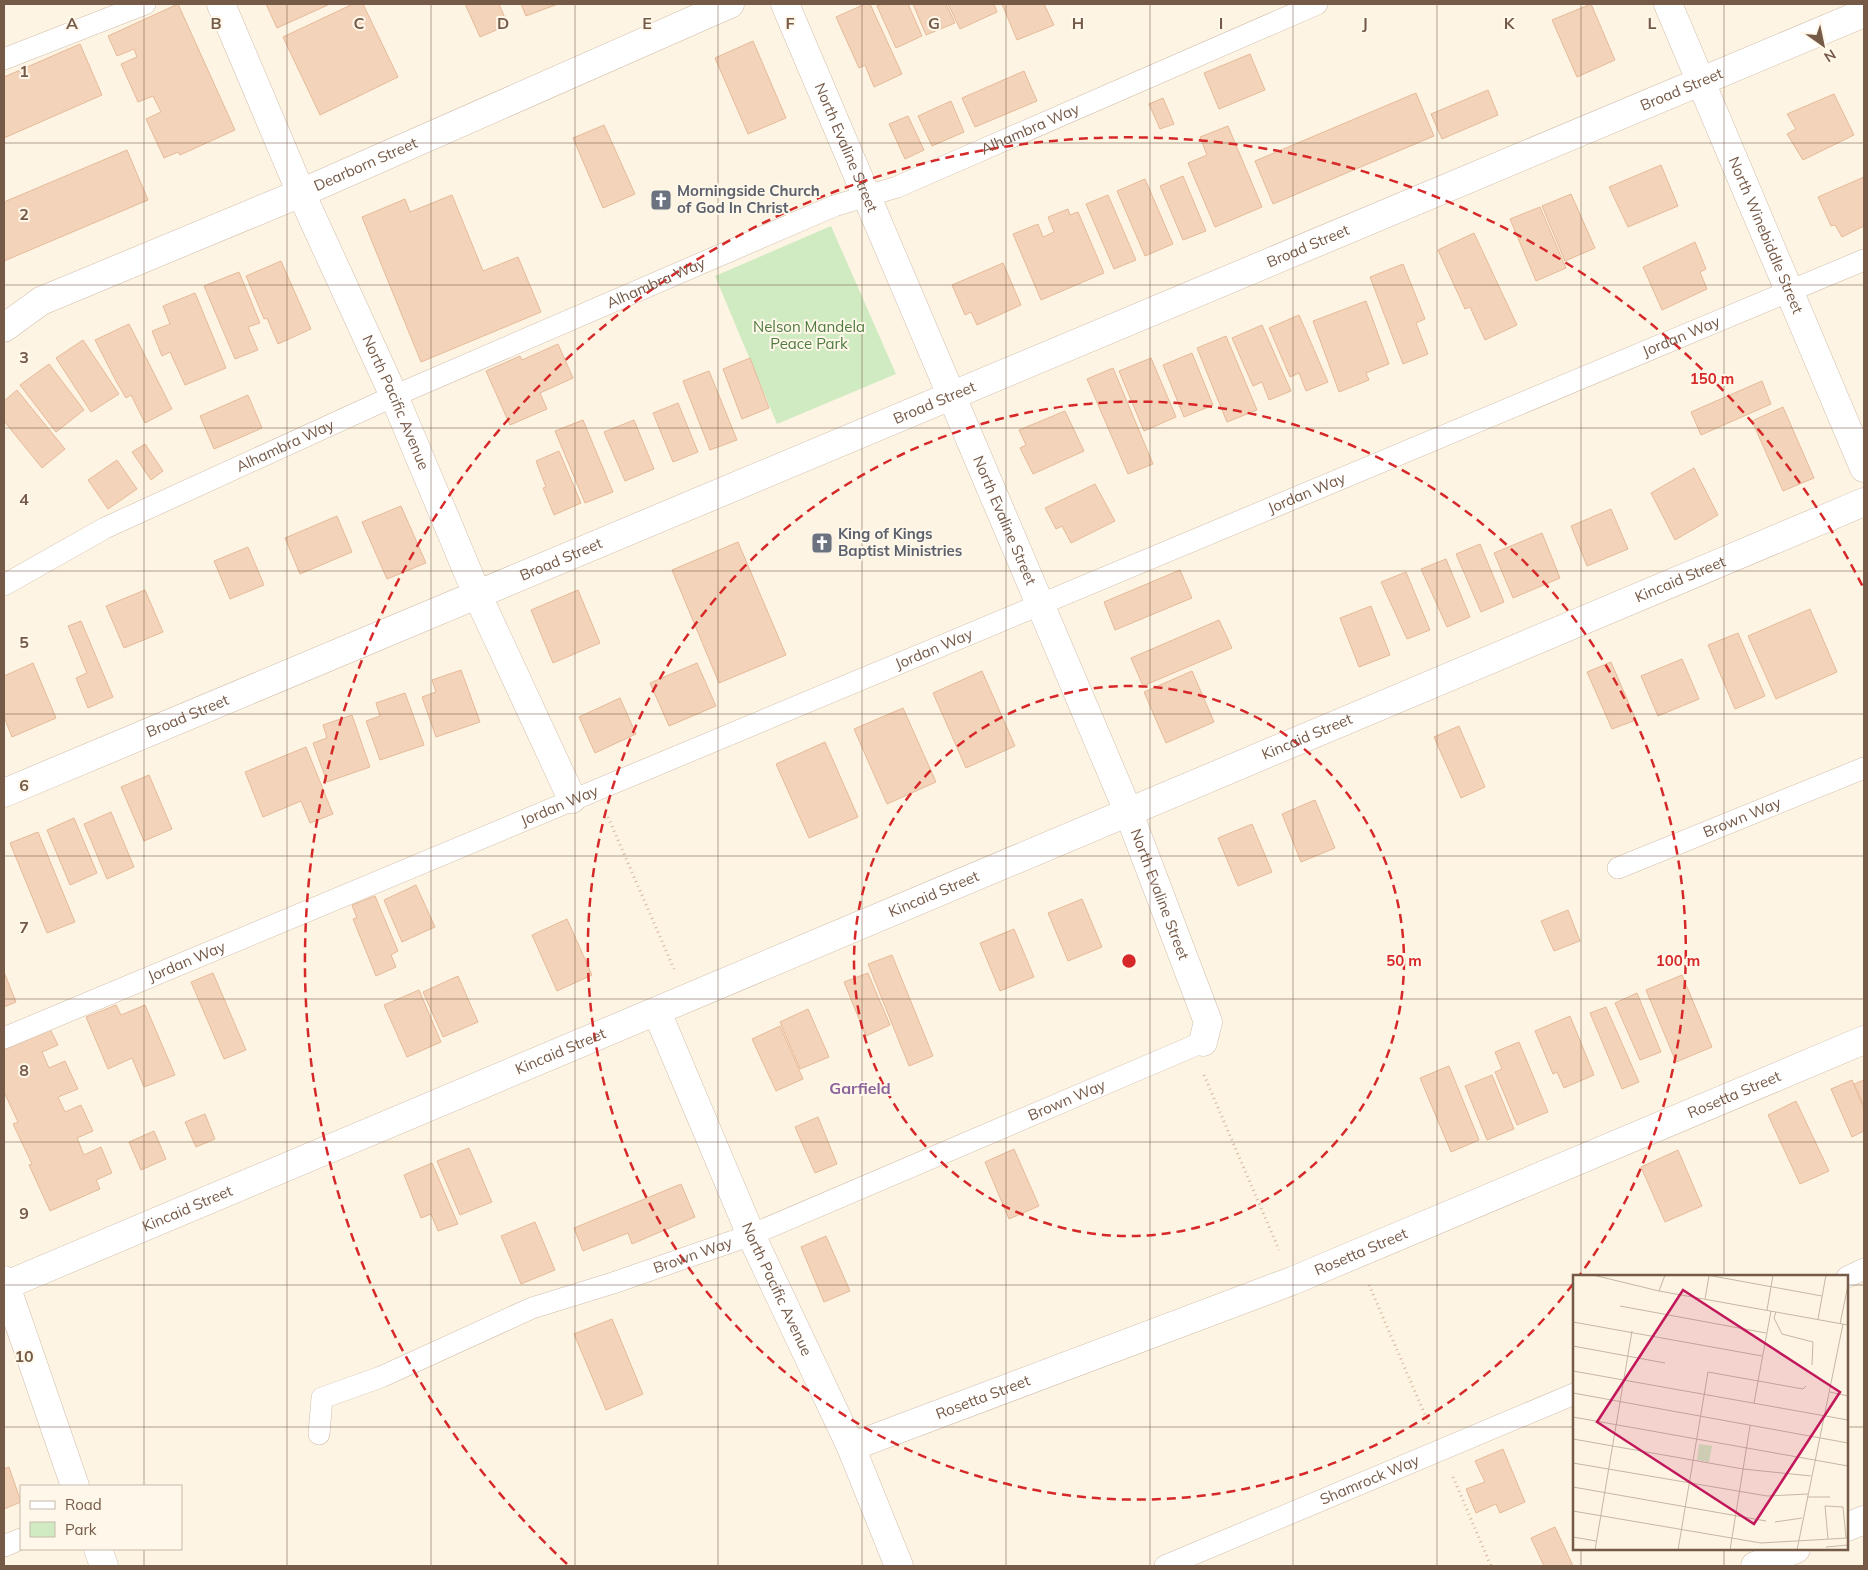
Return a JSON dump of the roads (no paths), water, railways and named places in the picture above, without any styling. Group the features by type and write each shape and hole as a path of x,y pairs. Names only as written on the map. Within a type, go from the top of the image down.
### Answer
{"street":[{"name":"North Pacific Avenue","path":"221,4 301,193 394,396 477,594 572,799"},
{"name":"Dearborn Street","path":"4,328 41,300 301,193 730,4"},
{"name":"North Evaline Street","path":"785,4 865,197 952,396 1128,811 1208,1022 1203,1042"},
{"name":"North Winebiddle Street","path":"1668,4 1864,468"},
{"name":"Broad Street","path":"4,793 1864,13"},
{"name":"Kincaid Street","path":"4,1284 658,1012 1128,811 1864,502"},
{"name":"North Pacific Avenue","path":"658,1012 751,1235 851,1447 899,1566"},
{"name":"Rosetta Street","path":"851,1447 1292,1281 1864,1040"},
{"path":"4,1284 75,1485"},
{"path":"1848,1527 1864,1520"},
{"path":"98,1550 104,1566"},
{"path":"1755,1566 1794,1550"}],"lane":[{"path":"4,59 145,4"},
{"name":"Alhambra Way","path":"4,585 105,528 394,396 834,206 897,187 1317,4"},
{"name":"Jordan Way","path":"4,1038 1864,260"},
{"name":"Brown Way","path":"1618,868 1864,768"},
{"name":"Brown Way","path":"319,1434 322,1398 381,1377 532,1308 613,1283 751,1235 1203,1042"},
{"path":"1848,1277 1864,1270"},
{"name":"Shamrock Way","path":"1165,1566 1573,1394"},
{"path":"4,1546 20,1539"}],"place":[{"name":"Morningside Church of God In Christ","path":"661,200"},
{"name":"King of Kings Baptist Ministries","path":"822,543"}],"district":[{"name":"Garfield","path":"860,1088"}],"park label":[{"name":"Nelson Mandela Peace Park","path":"809,336"}]}
